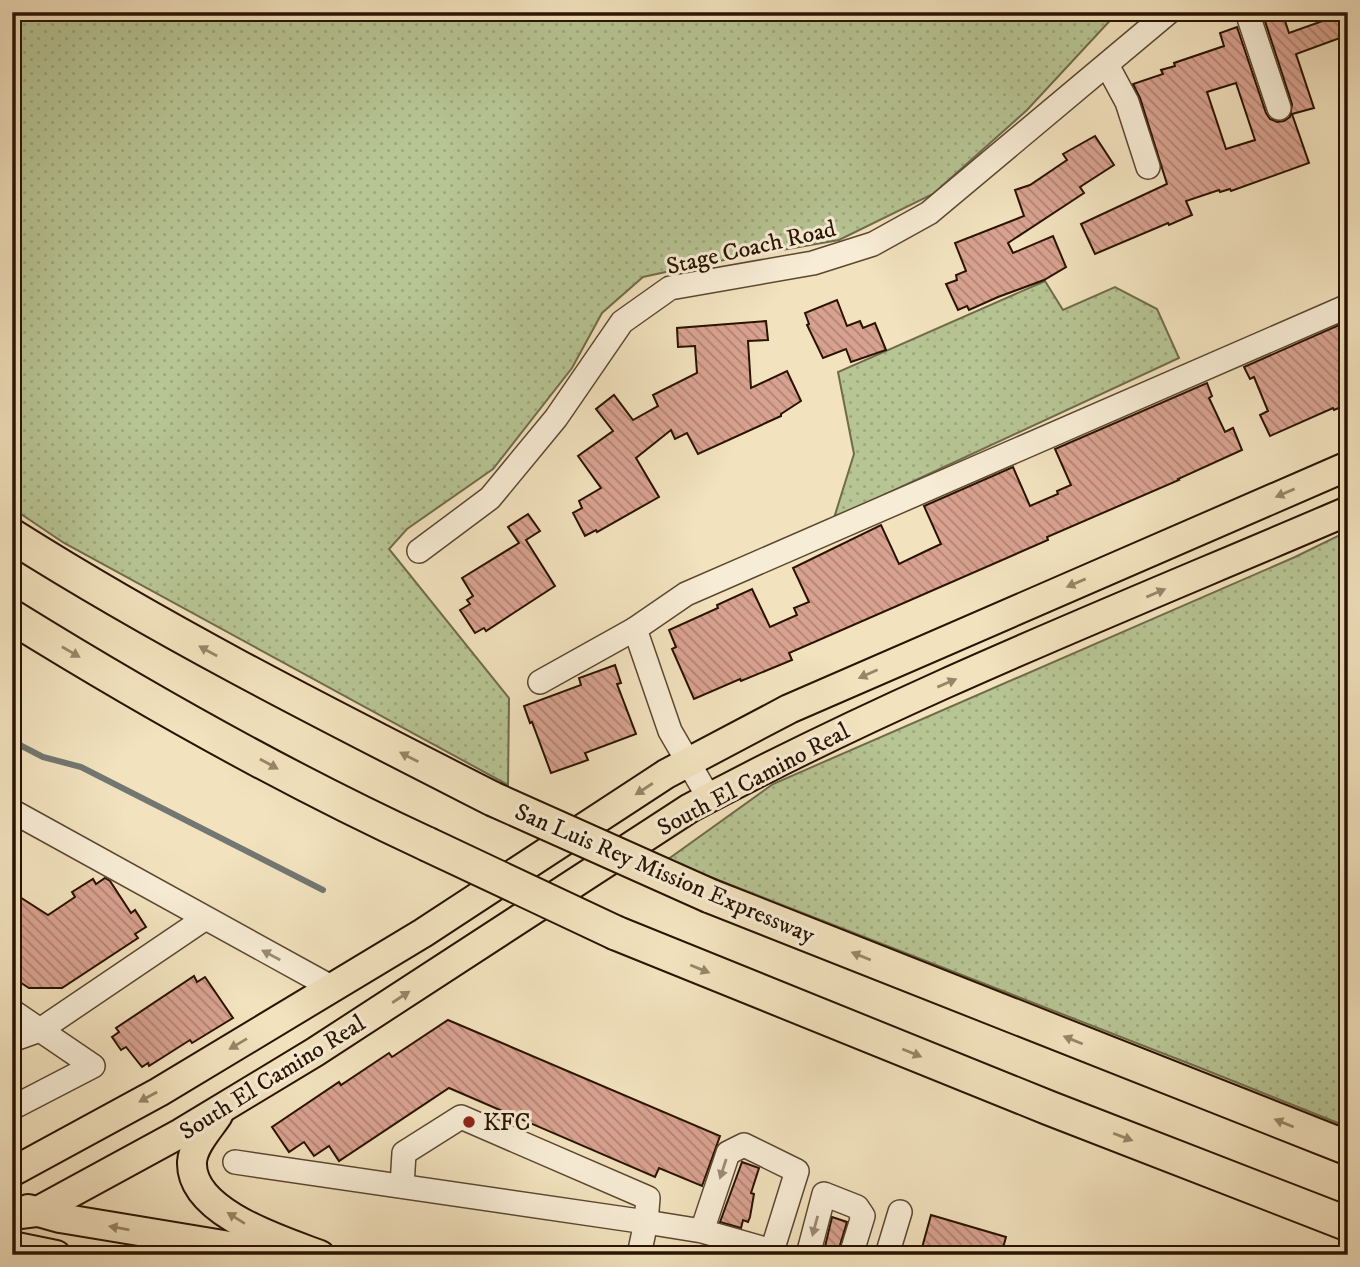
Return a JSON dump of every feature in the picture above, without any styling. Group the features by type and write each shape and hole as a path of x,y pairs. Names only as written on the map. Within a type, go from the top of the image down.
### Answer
{"highway":[{"name":"San Luis Rey Mission Expressway","path":"12,536 70,573 245,672 493,799 710,897 1348,1148"},
{"path":"12,617 294,778 616,933 1037,1103 1348,1224"}],"main road":[{"name":"South El Camino Real","path":"12,1172 159,1092 424,933 666,774 789,709 1348,466"},
{"name":"South El Camino Real","path":"20,1210 181,1133 315,1052 709,798 815,743 913,698 1348,511"},
{"path":"224,1107 197,1147 192,1163 197,1184 234,1218 266,1235 320,1255"},
{"path":"20,1210 284,1255"},
{"path":"12,1246 55,1255"}],"street":[{"name":"Stage Coach Road","path":"419,551 490,498 556,418 622,322 670,288 813,263 873,244 929,213 1169,12"},
{"path":"1247,12 1279,108"},
{"path":"1107,65 1127,103 1148,167"},
{"path":"540,682 635,629 686,594 1348,306"},
{"path":"635,629 670,731 709,798"},
{"path":"12,811 331,987"},
{"path":"12,1040 40,1030 204,919"},
{"path":"12,1011 93,1066 12,1108"},
{"path":"402,1186 404,1153 461,1118 648,1198 639,1255"},
{"path":"235,1162 702,1231 772,1251 797,1171 744,1145 728,1153 702,1231"},
{"path":"808,1255 824,1194 857,1208 863,1216 851,1255"},
{"path":"887,1255 900,1212"}],"green space":[{"path":"12,12 1118,12 1027,110 933,194 839,240 643,277 602,313 572,368 493,469 407,529 389,549 509,698 508,785 64,543 12,508"},
{"path":"1045,281 1063,310 1115,287 1157,309 1179,358 834,518 854,454 838,372"},
{"path":"1348,531 1348,1127 667,860 773,784 1295,557"}],"building":[{"path":"1262,12 1282,12 1289,33 1348,12 1348,35 1296,54 1314,108 1292,114 1309,163 1231,191 1219,190 1186,201 1192,215 1095,254 1081,224 1167,184 1140,98 1133,84 1163,74 1161,70 1175,66 1174,63 1224,46 1220,33 1237,27 1270,119 1277,122 1290,117 1292,104","holes":["1236,83 1255,140 1226,149 1207,92"]},
{"path":"1095,136 1114,165 1080,187 1084,193 1008,243 1013,253 1053,236 1066,267 1044,280 969,310 967,306 958,310 946,284 957,280 956,275 966,271 955,243 1024,216 1015,190 1030,185 1067,160 1063,154"},
{"path":"837,300 847,326 860,321 863,328 875,323 886,350 851,362 846,349 823,358 807,325 809,324 805,313"},
{"path":"766,321 768,340 748,341 751,388 787,371 801,401 781,416 698,454 687,433 675,439 671,430 636,458 659,497 585,536 573,513 582,508 579,501 601,488 578,456 613,431 596,409 614,395 633,420 658,406 653,395 697,373 695,346 678,347 677,328"},
{"path":"1339,325 1348,352 1348,404 1270,436 1260,415 1268,411 1254,377 1250,379 1244,367"},
{"path":"1207,383 1212,396 1209,398 1225,432 1233,428 1242,450 1047,537 1048,540 789,653 792,660 694,699 672,649 676,647 669,630 752,589 770,627 797,615 794,608 809,602 793,568 881,525 899,564 941,544 924,506 1013,467 1030,506 1058,494 1057,491 1071,485 1055,449"},
{"path":"528,514 540,531 526,540 555,586 486,631 484,628 475,633 460,610 470,604 467,600 473,596 462,578 519,543 508,527"},
{"path":"615,665 621,683 617,684 636,734 585,753 588,760 551,773 524,706 581,685 579,678"},
{"path":"105,878 110,881 131,913 135,910 146,927 135,934 138,938 62,988 29,988 12,977 12,892 48,915 75,897 72,892 93,879 96,884"},
{"path":"194,976 197,982 205,977 233,1018 192,1043 190,1040 149,1066 148,1063 142,1067 126,1047 121,1050 112,1037 119,1032 116,1028"},
{"path":"448,1020 720,1136 702,1186 659,1168 655,1177 449,1088 339,1161 329,1146 314,1156 304,1142 289,1152 272,1127 339,1082 341,1085 389,1053 392,1057"},
{"path":"742,1162 759,1168 751,1193 754,1194 750,1217 748,1222 743,1220 741,1228 720,1222"},
{"path":"931,1215 1006,1237 1001,1255 920,1255"},
{"path":"832,1217 847,1222 837,1255 823,1255"}],"waterway":[{"path":"12,741 43,757 81,767 323,890"}],"place":[{"name":"KFC","path":"469,1122"}]}
